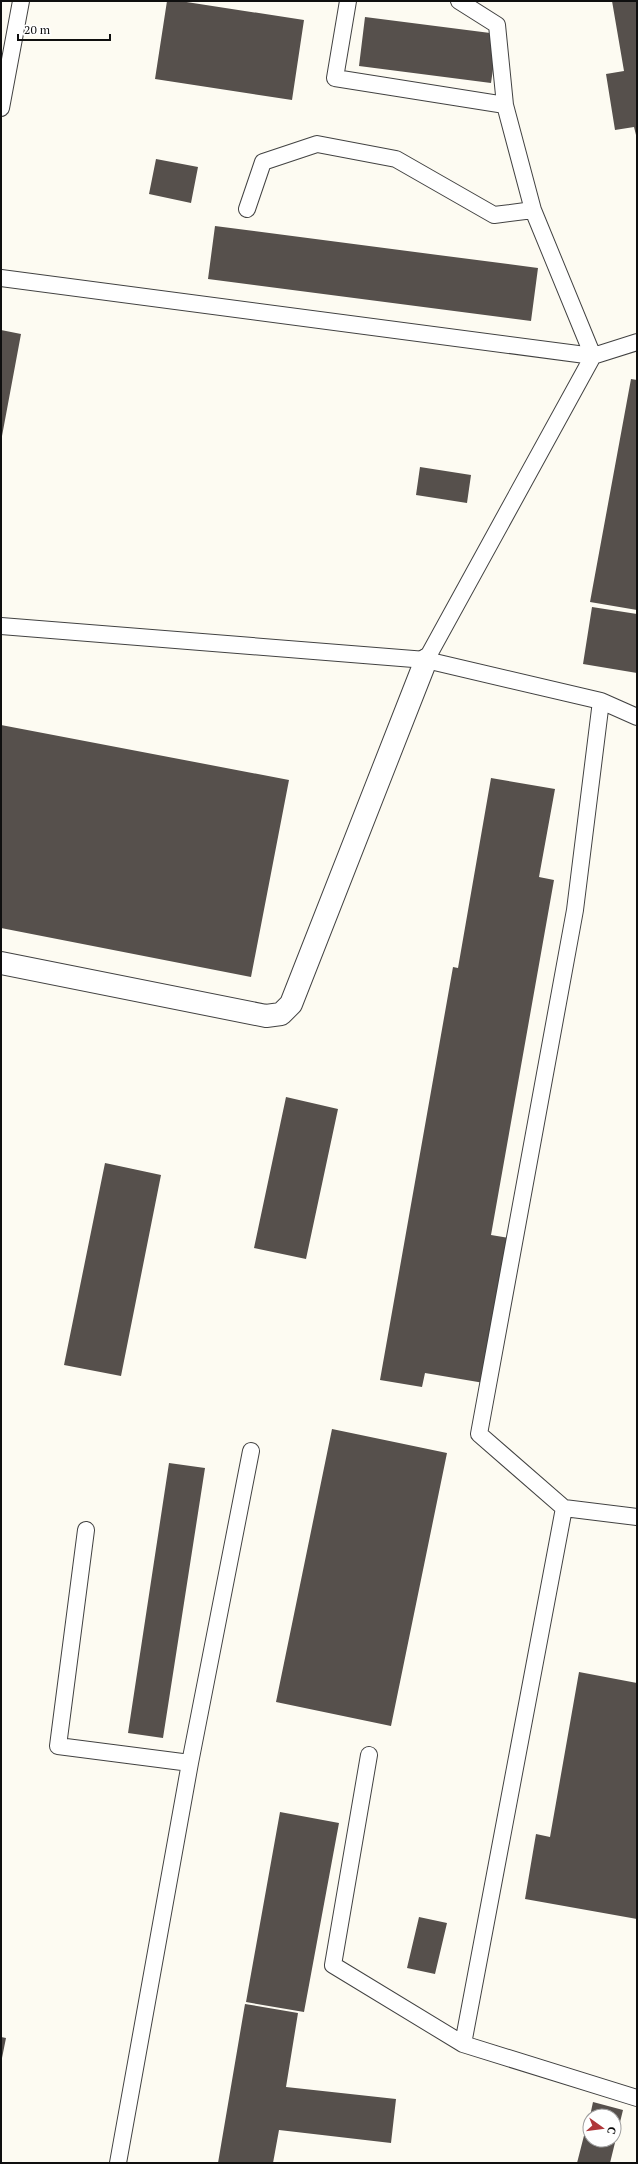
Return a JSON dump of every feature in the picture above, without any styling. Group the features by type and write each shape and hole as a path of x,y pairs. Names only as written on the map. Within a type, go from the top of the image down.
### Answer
{"street":[{"path":"1,963 266,1016 281,1014 291,1004 426,660"}],"lane":[{"path":"1,108 21,1"},
{"path":"348,1 335,78 505,105"},
{"path":"458,1 497,25 505,105 533,210 593,356"},
{"path":"247,209 263,162 317,144 396,159 494,215 533,210"},
{"path":"1,278 593,356 637,342"},
{"path":"426,660 593,356"},
{"path":"1,626 426,660 601,701 637,717"},
{"path":"601,701 575,910 479,1434 564,1508 637,1517"},
{"path":"118,2163 190,1763 251,1451"},
{"path":"463,2044 564,1508"},
{"path":"86,1530 58,1746 190,1763"},
{"path":"369,1755 333,1965 463,2044 637,2098"}],"building":[{"path":"167,1 180,1 304,20 292,100 155,79"},
{"path":"612,1 637,1 637,139 634,127 615,130 606,74 624,71"},
{"path":"365,17 498,34 491,83 359,66"},
{"path":"156,159 198,167 191,203 149,194"},
{"path":"215,226 538,268 531,321 208,279"},
{"path":"1,330 21,334 2,436 1,436"},
{"path":"631,379 637,380 637,610 590,602"},
{"path":"420,467 471,475 467,503 416,495"},
{"path":"592,607 637,614 637,673 583,664"},
{"path":"1,725 289,780 251,977 1,928"},
{"path":"491,778 555,789 539,877 554,880 491,1235 509,1238 484,1383 425,1373 422,1387 380,1380 453,967 458,968"},
{"path":"286,1097 338,1109 306,1259 254,1248"},
{"path":"105,1163 161,1175 121,1376 64,1365"},
{"path":"332,1429 447,1453 391,1726 276,1702"},
{"path":"169,1463 205,1468 163,1738 128,1733"},
{"path":"579,1672 637,1683 637,1919 525,1899 536,1834 550,1837"},
{"path":"280,1812 339,1823 304,2012 246,2002"},
{"path":"419,1917 447,1923 435,1974 407,1968"},
{"path":"245,2004 298,2013 286,2087 396,2099 391,2143 279,2130 273,2163 218,2163"},
{"path":"1,2037 6,2038 2,2058 1,2058"},
{"path":"593,2102 616,2108 592,2108"},
{"path":"582,2143 582,2148 614,2148 610,2163 577,2163"}]}
